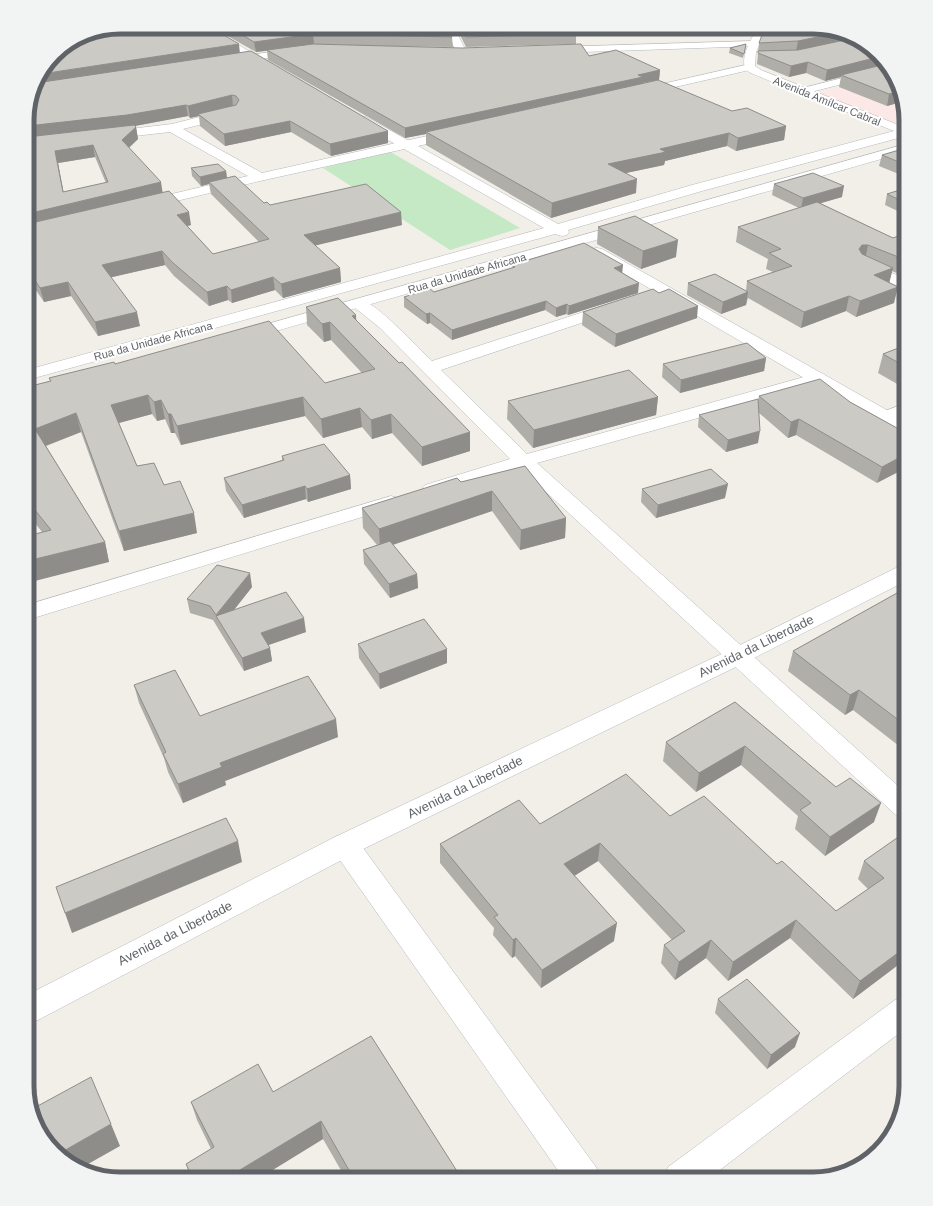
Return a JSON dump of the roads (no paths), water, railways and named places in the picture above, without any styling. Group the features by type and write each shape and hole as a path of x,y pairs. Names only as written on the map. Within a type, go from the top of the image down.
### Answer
{"street":[{"path":"214,34 279,72"},
{"path":"447,53 466,53 454,34"},
{"path":"626,95 752,61 754,44 759,34"},
{"path":"541,51 754,44"},
{"path":"221,62 306,50"},
{"name":"Avenida Amílcar Cabral","path":"752,61 757,72 899,129"},
{"path":"803,91 883,71"},
{"path":"96,136 172,128 233,112"},
{"path":"352,114 404,145 578,241 899,425"},
{"path":"172,128 260,177"},
{"path":"136,207 260,177 465,131"},
{"name":"Rua da Unidade Africana","path":"34,373 556,229 697,188 899,134"},
{"name":"Rua da Unidade Africana","path":"231,339 360,304 899,150"},
{"path":"864,265 899,282"},
{"path":"429,368 664,291"},
{"path":"360,304 386,326 523,461 899,803"},
{"path":"34,611 523,461 817,379"},
{"path":"886,417 899,411"},
{"name":"Avenida da Liberdade","path":"34,1006 345,845 738,656 899,576"},
{"path":"345,845 579,1172"},
{"path":"689,1172 899,1015"}]}
